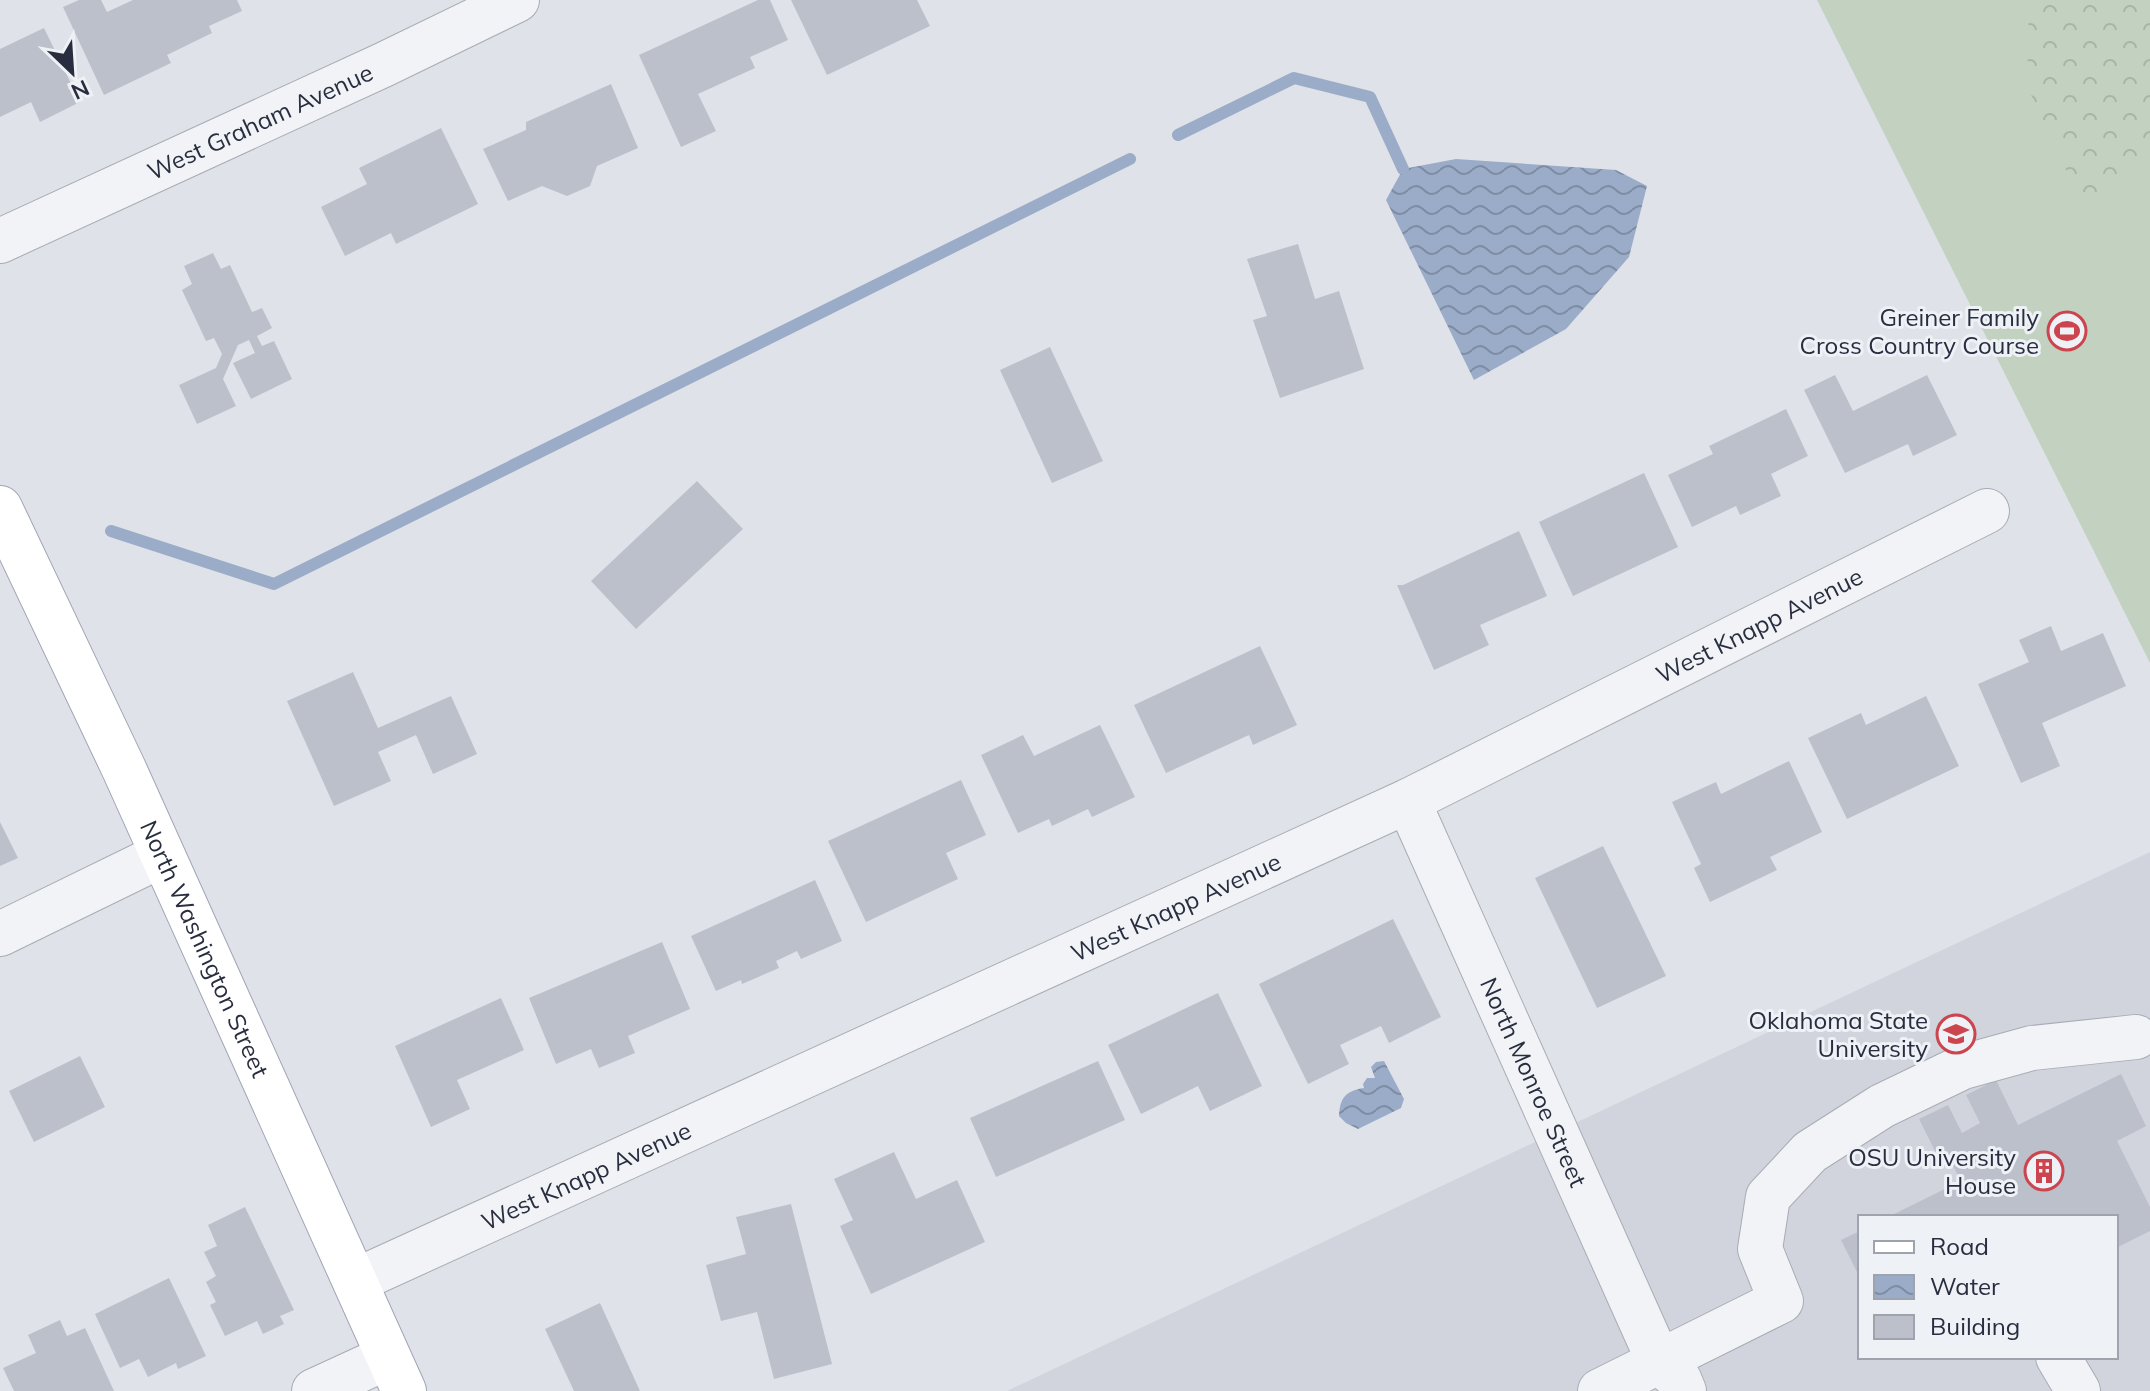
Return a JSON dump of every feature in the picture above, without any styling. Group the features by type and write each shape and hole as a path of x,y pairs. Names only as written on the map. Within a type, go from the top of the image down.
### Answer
{"main road":[{"name":"North Washington Street","path":"0,508 162,855 396,1374"}],"street":[{"name":"West Graham Avenue","path":"0,241 517,0"},
{"name":"West Knapp Avenue","path":"355,1281 1408,801 1987,511"},
{"name":"North Monroe Street","path":"1408,801 1672,1376"},
{"path":"0,934 162,855"},
{"path":"1600,1391 1672,1376 1781,1301 1760,1249 1768,1197 1810,1152 1882,1106 1963,1067 2032,1048 2136,1037"},
{"path":"2059,1359 2078,1391"},
{"path":"314,1391 396,1374"}],"shaded area":[{"name":"Oklahoma State University","path":"2150,852 2150,1391 1007,1391"}],"green space":[{"name":"Greiner Family Cross Country Course","path":"1817,0 2150,0 2150,663"},
{"path":"2029,0 2150,0 2150,155 2089,220 2027,86"}],"water":[{"path":"1456,159 1616,170 1647,186 1629,257 1566,329 1474,380 1386,200 1403,169"},
{"path":"1384,1061 1404,1099 1401,1108 1358,1129 1339,1116 1341,1104 1348,1093 1364,1088 1367,1078 1375,1078 1371,1067 1376,1062"}],"building":[{"path":"79,0 101,0 107,12 133,0 237,0 242,11 209,26 212,33 167,55 171,63 104,95 63,7"},
{"path":"758,0 770,0 788,40 750,57 755,68 698,94 716,131 681,147 639,55"},
{"path":"791,0 917,0 930,26 827,75"},
{"path":"44,28 80,102 40,122 31,102 0,117 0,49"},
{"path":"611,84 638,148 597,166 590,186 567,196 542,186 508,201 483,149 526,130 526,122"},
{"path":"441,128 478,204 396,244 391,233 345,256 321,207 367,184 359,168"},
{"path":"1298,244 1315,299 1339,291 1364,369 1280,398 1253,320 1267,316 1247,259"},
{"path":"213,253 221,269 230,265 252,312 262,308 272,328 257,336 262,346 274,341 292,379 251,399 233,363 255,353 249,340 238,345 223,379 236,406 197,424 179,385 216,368 222,354 214,338 206,341 182,290 192,284 184,266"},
{"path":"1050,347 1103,461 1052,483 1000,370"},
{"path":"1835,375 1853,411 1927,375 1957,435 1913,456 1908,444 1845,473 1804,390"},
{"path":"1786,409 1808,456 1771,474 1781,496 1740,515 1736,506 1692,527 1668,475 1713,454 1709,446"},
{"path":"1644,473 1678,547 1573,596 1539,522"},
{"path":"697,481 743,529 636,629 591,581"},
{"path":"1519,531 1547,596 1480,625 1489,645 1434,670 1397,585 1403,585"},
{"path":"2051,626 2061,651 2103,633 2126,686 2042,723 2060,766 2021,783 1978,684 2029,662 2019,640"},
{"path":"1260,646 1297,725 1253,745 1249,735 1166,773 1134,705"},
{"path":"353,672 378,728 451,696 477,754 433,774 416,735 378,752 391,781 334,806 287,701"},
{"path":"1926,696 1959,766 1847,819 1808,738 1861,713 1866,725"},
{"path":"1100,725 1135,797 1092,817 1088,809 1052,826 1049,819 1018,833 981,755 1023,735 1034,756"},
{"path":"1789,761 1822,832 1770,857 1777,870 1710,902 1694,868 1701,864 1672,802 1716,782 1721,794"},
{"path":"961,780 986,835 946,853 958,879 866,922 828,841"},
{"path":"0,822 18,858 0,866"},
{"path":"1603,846 1666,976 1597,1008 1535,878"},
{"path":"815,880 842,941 801,959 797,951 776,961 779,968 716,991 691,936"},
{"path":"1393,919 1441,1017 1389,1043 1381,1026 1340,1045 1349,1064 1308,1084 1259,984"},
{"path":"662,942 690,1009 628,1036 635,1053 599,1068 591,1049 556,1064 529,998"},
{"path":"1218,993 1262,1086 1210,1111 1198,1086 1141,1114 1108,1045"},
{"path":"501,998 524,1050 457,1080 470,1109 431,1127 395,1046"},
{"path":"80,1056 105,1107 34,1142 9,1091"},
{"path":"1098,1061 1125,1120 996,1177 970,1118"},
{"name":"OSU University House","path":"2121,1074 2146,1126 2117,1141 2150,1207 2150,1231 2118,1247 2118,1215 1892,1215 1961,1181 1948,1157 1940,1161 1919,1119 1948,1105 1962,1133 1980,1123 1966,1095 1996,1080 2018,1125"},
{"path":"894,1152 916,1199 957,1180 985,1242 871,1294 840,1226 853,1220 834,1179"},
{"path":"791,1204 832,1364 774,1379 757,1312 721,1321 706,1265 746,1254 736,1217"},
{"path":"245,1207 294,1310 280,1316 284,1324 263,1334 257,1321 225,1336 210,1305 216,1302 206,1282 216,1276 204,1252 217,1246 208,1225"},
{"name":"OSU University House","path":"1858,1232 1858,1274 1841,1240"},
{"path":"169,1278 206,1356 178,1369 176,1363 148,1377 139,1359 120,1368 95,1314"},
{"path":"600,1303 640,1391 574,1391 545,1329"},
{"path":"60,1320 67,1336 85,1328 114,1391 14,1391 3,1368 36,1353 28,1335"}],"waterway":[{"path":"1178,135 1294,78 1370,97 1403,169"},
{"path":"111,531 274,584 1130,159"}],"place":[{"name":"Greiner Family Cross Country Course","path":"2067,331"},
{"name":"Oklahoma State University","path":"1956,1034"},
{"name":"OSU University House","path":"2044,1171"}]}
